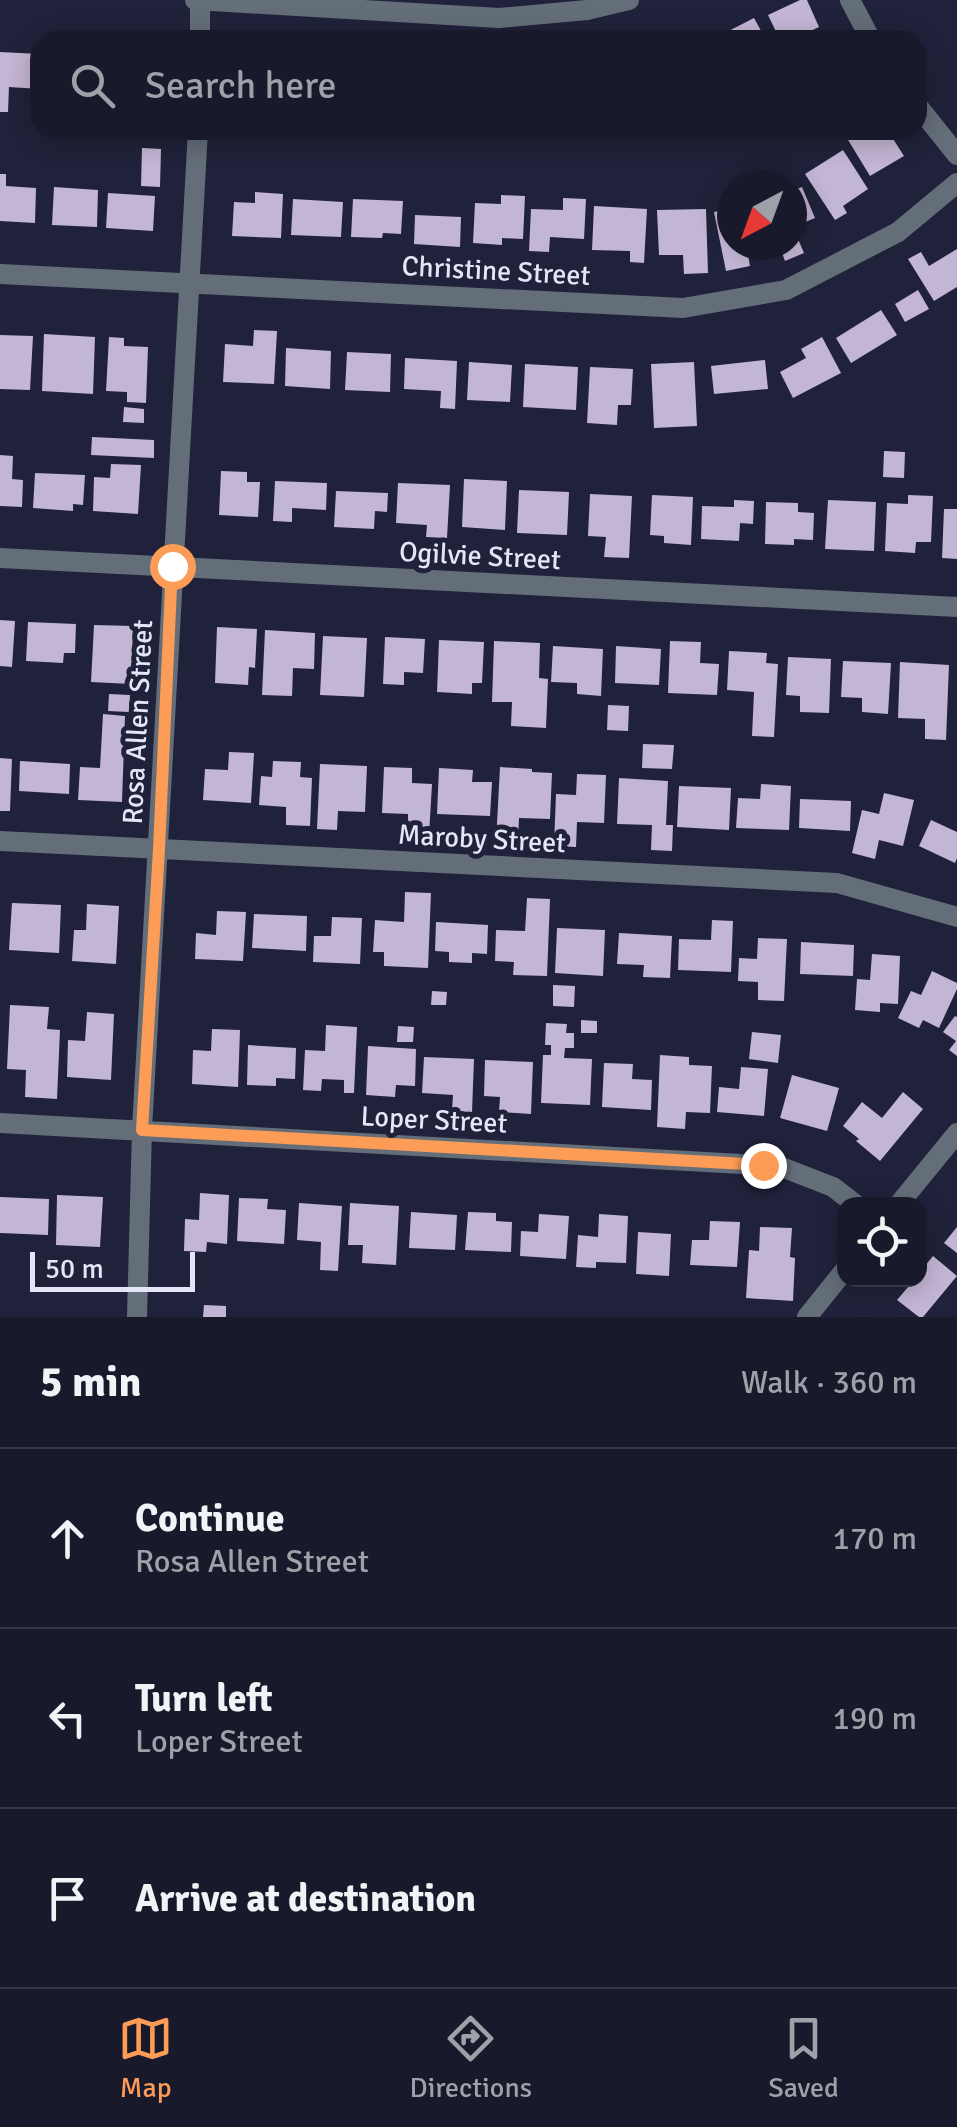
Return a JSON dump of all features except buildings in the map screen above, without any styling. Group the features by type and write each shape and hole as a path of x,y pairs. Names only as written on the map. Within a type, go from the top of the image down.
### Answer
{"street":[{"path":"200,30 198,0 499,18 587,10 629,0"},
{"path":"850,0 866,30"},
{"path":"927,118 957,155"},
{"name":"Rosa Allen Street","path":"137,1317 142,1130 197,140"},
{"name":"Christine Street","path":"0,274 683,308 786,290 898,232 957,183"},
{"name":"Ogilvie Street","path":"0,558 957,607"},
{"name":"Maroby Street","path":"0,842 837,883 957,917"},
{"name":"Loper Street","path":"0,1123 779,1166 832,1187 846,1197"},
{"path":"905,1197 957,1133"},
{"path":"807,1317 837,1280"}],"route":[{"path":"172,566 142,1130 763,1165"}]}
